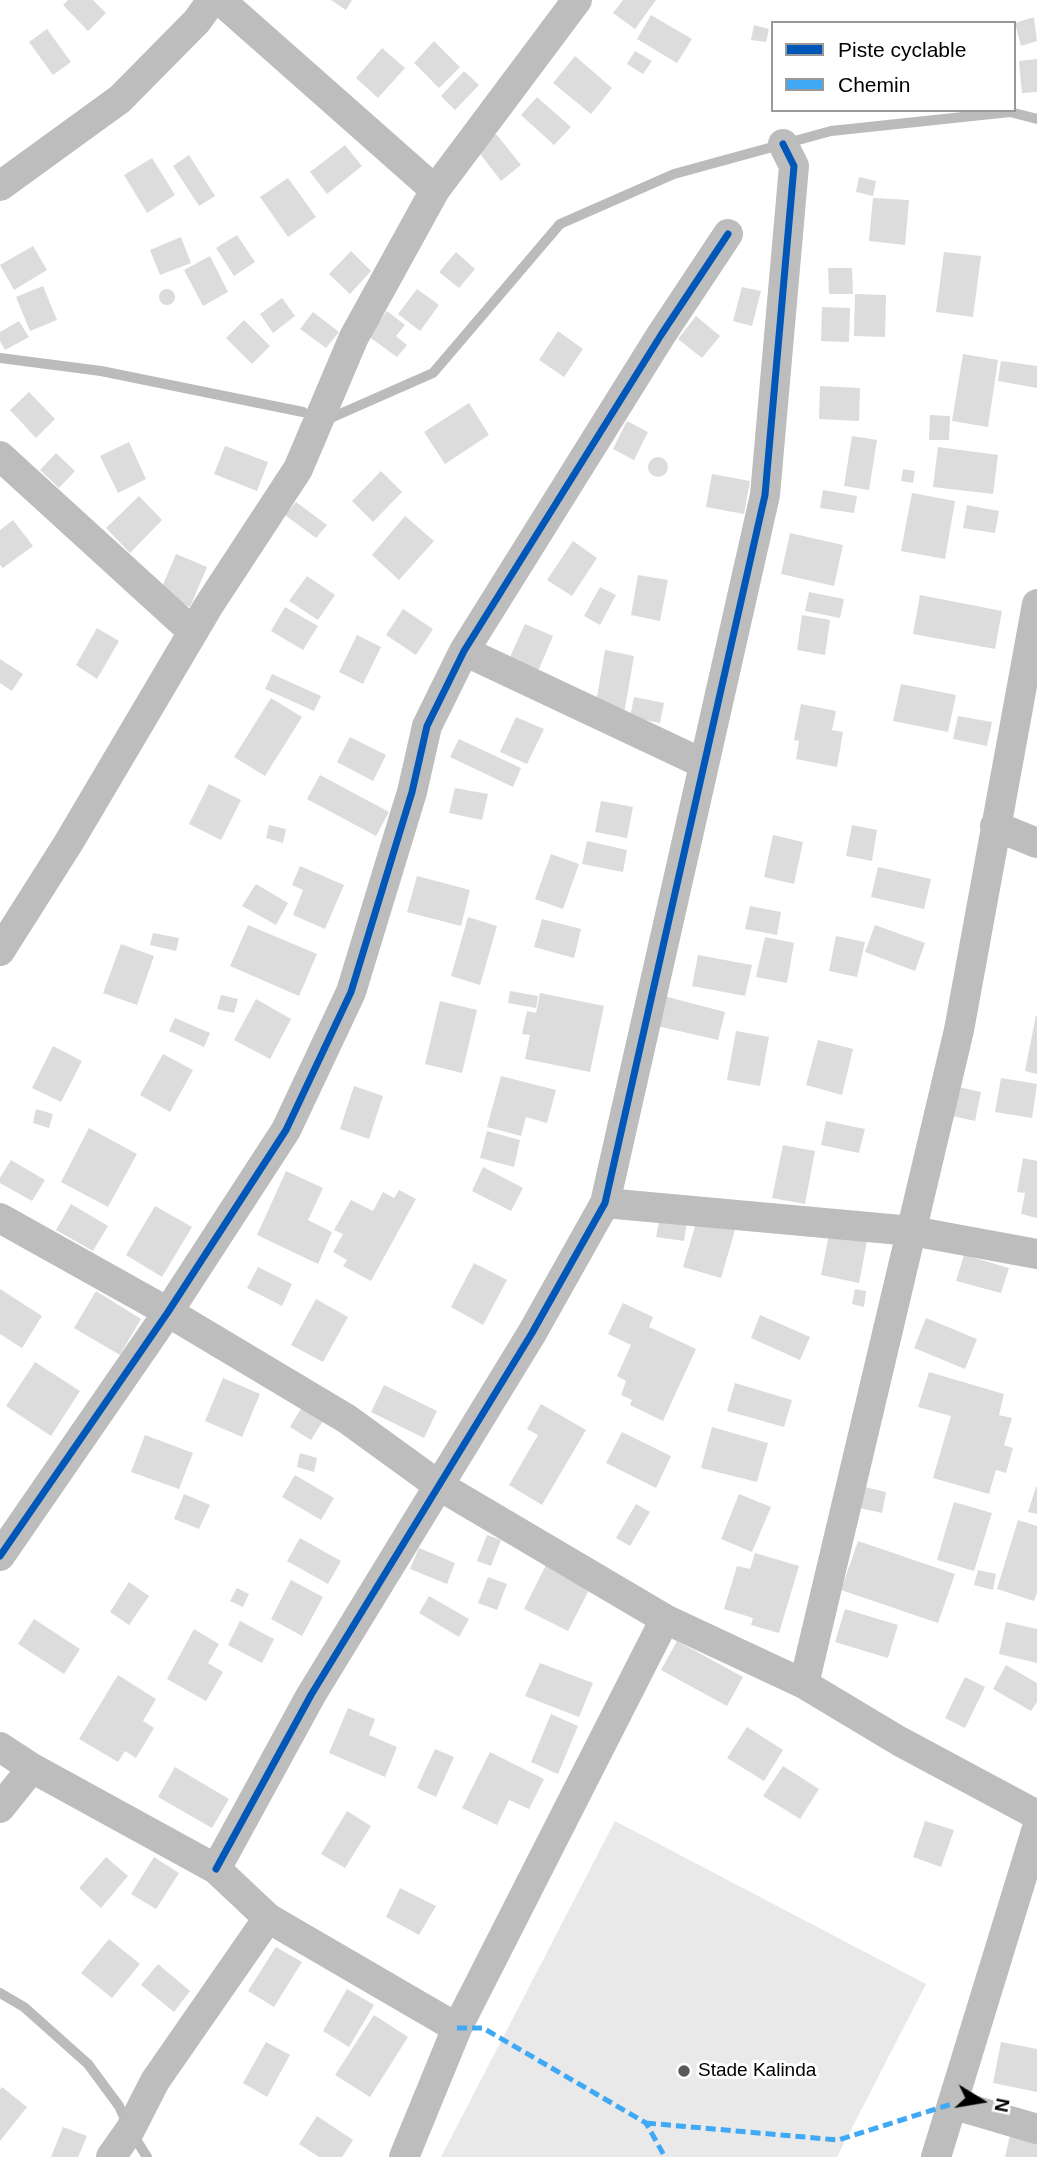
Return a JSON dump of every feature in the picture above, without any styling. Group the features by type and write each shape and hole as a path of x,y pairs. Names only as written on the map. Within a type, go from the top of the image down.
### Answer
{"street":[{"path":"0,187 120,99 197,21 212,0"},
{"path":"219,0 435,190"},
{"path":"0,951 69,842 193,632 298,469 354,337 435,190 578,0"},
{"path":"216,1869 311,1695 532,1334 605,1203 765,495 794,166 783,144"},
{"path":"0,1556 168,1312 285,1130 351,992 412,792 427,726 464,651 661,335 728,234"},
{"path":"0,456 193,632"},
{"path":"804,1684 959,1030 1037,604"},
{"path":"464,651 704,764"},
{"path":"995,826 1037,843"},
{"path":"605,1203 912,1231 1037,1254"},
{"path":"0,1218 168,1312 347,1419 439,1485 665,1619 804,1684 899,1741 1037,1815"},
{"path":"404,2157 457,2028 665,1619"},
{"path":"0,1747 32,1768 216,1869 268,1918 457,2028"},
{"path":"0,1808 32,1768"},
{"path":"936,2157 1037,1828"},
{"path":"111,2157 130,2130 155,2081 268,1918"},
{"path":"952,2104 1037,2129"}],"shaded area":[{"name":"Stade Kalinda","path":"615,1821 926,1984 837,2157 441,2157"}],"building":[{"path":"68,0 93,0 106,13 88,31 63,5"},
{"path":"331,0 352,0 346,10"},
{"path":"623,0 656,0 635,29 613,13"},
{"path":"651,15 692,39 677,63 637,39"},
{"path":"1034,17 1037,41 1021,46 1016,23"},
{"path":"754,25 769,29 766,42 751,40"},
{"path":"47,29 71,62 53,75 29,42"},
{"path":"434,41 460,67 439,88 414,63"},
{"path":"382,48 405,68 378,98 356,78"},
{"path":"635,51 652,61 643,74 627,64"},
{"path":"575,56 612,88 591,114 553,83"},
{"path":"1037,59 1037,92 1022,93 1019,61"},
{"path":"464,71 479,85 455,110 441,96"},
{"path":"537,97 571,127 554,145 521,115"},
{"path":"496,134 521,165 501,181 477,150"},
{"path":"345,145 362,166 327,194 310,172"},
{"path":"189,155 215,196 199,206 173,166"},
{"path":"152,158 175,195 147,213 124,175"},
{"path":"859,177 876,181 873,196 856,192"},
{"path":"288,178 316,217 288,237 260,197"},
{"path":"873,198 909,200 905,245 869,241"},
{"path":"237,235 255,262 234,276 216,248"},
{"path":"181,237 191,263 160,275 150,250"},
{"path":"33,246 47,270 14,290 0,265"},
{"path":"351,251 371,271 350,294 329,274"},
{"path":"456,252 475,269 459,288 439,272"},
{"path":"944,252 981,256 973,317 936,312"},
{"path":"210,256 228,292 203,306 184,270"},
{"path":"828,268 852,268 853,294 829,294"},
{"path":"43,286 57,320 30,331 16,297"},
{"path":"742,287 761,291 752,326 733,321"},
{"path":"164,289 170,289 175,297 173,303 164,305 159,300 159,294"},
{"path":"417,289 439,305 420,331 398,314"},
{"path":"855,294 886,295 885,337 854,336"},
{"path":"282,298 295,316 273,333 260,314"},
{"path":"822,307 850,308 849,342 821,341"},
{"path":"387,311 405,325 396,336 407,345 397,357 368,336"},
{"path":"313,312 339,332 326,348 300,329"},
{"path":"696,316 720,336 702,358 678,339"},
{"path":"244,320 270,346 252,364 226,338"},
{"path":"19,321 29,337 5,350 0,341 0,332"},
{"path":"558,331 583,349 564,377 539,360"},
{"path":"963,354 998,360 988,427 952,421"},
{"path":"1001,361 1037,366 1037,388 998,381"},
{"path":"820,386 860,388 859,421 819,419"},
{"path":"29,392 55,419 36,438 10,410"},
{"path":"469,403 489,435 445,464 424,432"},
{"path":"930,415 950,416 949,440 929,440"},
{"path":"627,421 648,432 634,460 613,449"},
{"path":"852,436 877,440 869,490 844,486"},
{"path":"129,442 146,479 118,493 100,456"},
{"path":"225,446 268,462 257,491 214,474"},
{"path":"938,447 998,455 993,494 933,487"},
{"path":"56,453 75,471 59,488 40,470"},
{"path":"658,457 665,460 668,467 665,474 658,477 651,474 648,467 651,460"},
{"path":"903,469 915,471 913,483 901,481"},
{"path":"381,471 402,492 373,522 352,501"},
{"path":"712,474 750,481 744,514 706,507"},
{"path":"823,490 857,496 854,513 820,508"},
{"path":"912,493 955,501 945,559 901,551"},
{"path":"139,496 162,520 130,553 106,528"},
{"path":"296,502 327,525 316,538 285,515"},
{"path":"967,505 999,511 995,533 963,528"},
{"path":"405,516 434,541 399,580 372,555"},
{"path":"13,520 33,546 3,568 0,565 0,530"},
{"path":"790,533 843,545 834,586 781,574"},
{"path":"573,541 597,558 572,596 547,580"},
{"path":"176,554 207,567 190,607 159,594"},
{"path":"638,575 668,580 660,621 631,615"},
{"path":"307,576 335,595 318,620 289,601"},
{"path":"600,587 616,595 600,625 584,616"},
{"path":"809,592 844,599 840,618 805,611"},
{"path":"920,595 1002,611 995,649 913,634"},
{"path":"285,607 318,626 303,650 271,631"},
{"path":"403,609 433,629 416,655 386,635"},
{"path":"802,615 830,620 825,655 797,650"},
{"path":"525,624 553,636 533,683 504,670"},
{"path":"97,628 119,641 97,679 76,665"},
{"path":"357,635 381,647 363,684 339,672"},
{"path":"605,650 634,656 624,714 595,709"},
{"path":"0,659 23,674 12,691 0,683"},
{"path":"272,674 321,696 314,711 265,689"},
{"path":"901,684 956,695 948,732 893,721"},
{"path":"634,697 664,703 660,723 630,717"},
{"path":"271,698 302,717 265,776 234,757"},
{"path":"801,704 836,711 832,730 843,732 837,767 796,759 799,741 794,740"},
{"path":"958,716 992,722 987,746 953,739"},
{"path":"516,717 544,729 527,764 500,752"},
{"path":"350,737 386,755 373,781 337,762"},
{"path":"459,739 521,768 513,787 450,757"},
{"path":"320,775 389,812 376,836 307,799"},
{"path":"209,784 241,800 221,840 189,824"},
{"path":"455,788 488,794 482,820 449,813"},
{"path":"601,801 633,807 627,838 595,832"},
{"path":"269,825 286,829 283,843 266,838"},
{"path":"852,825 877,830 872,861 846,856"},
{"path":"773,835 803,842 794,884 764,877"},
{"path":"587,841 627,850 623,872 582,864"},
{"path":"551,854 579,864 563,909 535,899"},
{"path":"300,866 344,885 325,929 293,915 303,890 292,885"},
{"path":"878,867 931,879 924,909 871,897"},
{"path":"417,876 470,890 461,926 407,912"},
{"path":"256,884 288,903 276,925 242,906"},
{"path":"750,906 781,912 777,935 745,929"},
{"path":"468,917 497,926 480,985 451,976"},
{"path":"542,919 581,929 574,958 534,947"},
{"path":"248,925 317,954 299,996 230,966"},
{"path":"875,925 925,943 915,971 865,952"},
{"path":"153,933 179,938 176,951 150,945"},
{"path":"836,936 865,942 857,977 829,971"},
{"path":"765,937 794,943 787,983 756,977"},
{"path":"121,944 154,956 137,1005 103,993"},
{"path":"698,955 752,965 745,996 692,986"},
{"path":"510,991 538,996 536,1008 508,1003"},
{"path":"540,993 604,1006 590,1072 525,1059 530,1035 522,1034 527,1011 536,1013"},
{"path":"221,995 238,999 234,1013 217,1009"},
{"path":"664,996 725,1012 718,1040 657,1026"},
{"path":"256,999 291,1019 270,1059 234,1040"},
{"path":"440,1001 477,1010 462,1073 425,1064"},
{"path":"1037,1016 1037,1074 1025,1071"},
{"path":"175,1018 210,1033 204,1047 169,1031"},
{"path":"736,1031 769,1037 760,1086 727,1080"},
{"path":"818,1040 853,1049 842,1095 806,1085"},
{"path":"53,1046 82,1061 61,1102 32,1088"},
{"path":"163,1054 193,1070 170,1112 140,1095"},
{"path":"501,1076 556,1090 547,1123 526,1117 521,1136 487,1127"},
{"path":"1001,1078 1037,1084 1032,1118 995,1112"},
{"path":"354,1086 383,1096 369,1139 340,1129"},
{"path":"958,1087 981,1092 975,1121 952,1116"},
{"path":"36,1109 53,1114 49,1128 33,1123"},
{"path":"826,1121 865,1129 859,1153 821,1145"},
{"path":"89,1128 137,1154 108,1207 61,1182"},
{"path":"487,1131 520,1140 514,1167 480,1158"},
{"path":"783,1145 815,1151 805,1204 772,1198"},
{"path":"1023,1158 1037,1161 1037,1218 1021,1214 1025,1193 1017,1192"},
{"path":"11,1160 45,1180 32,1201 0,1183 0,1178"},
{"path":"483,1167 523,1188 511,1211 472,1191"},
{"path":"286,1171 323,1188 308,1220 332,1232 318,1264 257,1235"},
{"path":"399,1190 416,1199 371,1281 343,1266 347,1260 333,1252 343,1234 334,1230 351,1200 373,1211 383,1192 394,1198"},
{"path":"71,1204 108,1226 93,1251 56,1230"},
{"path":"155,1206 192,1227 162,1277 126,1255"},
{"path":"661,1211 688,1216 684,1241 656,1237"},
{"path":"697,1220 735,1230 721,1278 683,1267"},
{"path":"831,1224 869,1231 859,1283 821,1275"},
{"path":"964,1255 1009,1268 1001,1293 956,1281"},
{"path":"474,1263 507,1280 483,1325 451,1307"},
{"path":"258,1267 292,1284 282,1306 247,1288"},
{"path":"0,1289 42,1316 22,1348 0,1334"},
{"path":"855,1289 866,1291 864,1307 852,1304"},
{"path":"96,1291 141,1319 120,1355 74,1328"},
{"path":"316,1299 348,1317 323,1362 291,1345"},
{"path":"623,1303 653,1317 649,1327 696,1349 663,1421 630,1405 632,1400 621,1395 626,1381 617,1376 631,1345 608,1334"},
{"path":"760,1315 810,1337 800,1360 751,1338"},
{"path":"926,1318 977,1339 965,1369 914,1348"},
{"path":"35,1362 80,1391 51,1436 6,1406"},
{"path":"929,1372 1004,1394 999,1415 1012,1418 1004,1445 1013,1448 1006,1473 996,1470 989,1494 933,1478 951,1416 918,1407"},
{"path":"223,1378 260,1394 242,1437 205,1421"},
{"path":"735,1383 792,1400 784,1427 727,1411"},
{"path":"384,1385 437,1411 424,1438 371,1412"},
{"path":"305,1402 326,1416 311,1440 290,1427"},
{"path":"541,1404 586,1430 542,1505 509,1485 538,1435 527,1429"},
{"path":"712,1427 768,1443 757,1482 701,1468"},
{"path":"622,1432 671,1456 656,1488 606,1463"},
{"path":"145,1435 193,1453 179,1489 131,1472"},
{"path":"300,1453 317,1458 314,1472 297,1467"},
{"path":"295,1475 334,1498 321,1520 282,1497"},
{"path":"865,1487 886,1492 882,1513 860,1508"},
{"path":"1037,1487 1037,1514 1028,1512"},
{"path":"184,1494 210,1505 199,1529 174,1519"},
{"path":"739,1494 771,1507 752,1552 721,1539"},
{"path":"954,1502 992,1513 974,1571 937,1560"},
{"path":"636,1504 650,1512 630,1546 616,1538"},
{"path":"1018,1520 1037,1526 1037,1593 1034,1601 997,1589"},
{"path":"487,1535 501,1540 491,1566 477,1561"},
{"path":"300,1538 341,1561 328,1584 287,1561"},
{"path":"858,1541 955,1574 938,1623 841,1590"},
{"path":"419,1548 455,1563 447,1584 410,1569"},
{"path":"755,1553 799,1566 779,1633 751,1625 753,1618 724,1609 737,1566 750,1569"},
{"path":"546,1565 590,1588 568,1631 524,1609"},
{"path":"978,1570 996,1574 993,1590 974,1585"},
{"path":"488,1577 507,1584 497,1610 478,1603"},
{"path":"291,1580 323,1597 302,1636 271,1619"},
{"path":"129,1582 149,1596 129,1625 110,1612"},
{"path":"237,1588 249,1594 243,1607 230,1601"},
{"path":"429,1596 469,1619 459,1637 419,1613"},
{"path":"845,1609 898,1625 888,1658 835,1642"},
{"path":"34,1619 80,1649 64,1674 18,1644"},
{"path":"240,1621 274,1639 262,1663 228,1645"},
{"path":"1006,1622 1037,1629 1037,1663 999,1654"},
{"path":"194,1629 219,1644 208,1663 223,1672 206,1701 167,1679"},
{"path":"677,1641 743,1677 727,1706 661,1670"},
{"path":"540,1663 593,1683 579,1717 525,1696"},
{"path":"1006,1665 1037,1683 1037,1702 1031,1711 993,1689"},
{"path":"118,1675 156,1699 143,1721 154,1728 136,1758 125,1751 118,1762 79,1739"},
{"path":"965,1677 985,1687 965,1728 945,1718"},
{"path":"348,1708 375,1719 369,1735 397,1747 385,1777 329,1753"},
{"path":"551,1714 578,1726 558,1774 531,1762"},
{"path":"747,1727 783,1750 764,1781 727,1758"},
{"path":"435,1749 454,1757 436,1797 417,1788"},
{"path":"490,1752 544,1779 529,1809 509,1800 497,1825 462,1808"},
{"path":"783,1766 819,1789 800,1819 763,1796"},
{"path":"175,1767 229,1799 212,1828 158,1797"},
{"path":"347,1811 371,1826 345,1868 321,1854"},
{"path":"925,1821 954,1830 941,1867 913,1857"},
{"path":"106,1857 128,1876 101,1908 79,1888"},
{"path":"154,1857 179,1873 156,1909 131,1894"},
{"path":"400,1888 436,1906 419,1935 386,1917"},
{"path":"109,1939 140,1964 112,1998 81,1973"},
{"path":"276,1947 302,1962 274,2007 248,1991"},
{"path":"158,1964 190,1991 174,2012 141,1985"},
{"path":"347,1989 374,2005 349,2047 323,2031"},
{"path":"374,2015 408,2037 370,2097 335,2075"},
{"path":"266,2042 290,2055 267,2097 243,2083"},
{"path":"1001,2042 1037,2049 1037,2092 993,2083"},
{"path":"2,2087 27,2107 0,2141 0,2090"},
{"path":"317,2116 353,2140 342,2157 319,2157 299,2144"},
{"path":"63,2127 87,2136 78,2157 51,2157"},
{"path":"1011,2131 1037,2138 1037,2157 1005,2157"}],"waterway":[{"path":"333,417 433,373 560,224 674,174 831,131 1010,112 1037,119"},
{"path":"0,358 101,371 303,412"},
{"path":"0,1993 24,2007 88,2064 119,2106 147,2157"}],"marked path":[{"path":"457,2028 483,2028 646,2123 665,2157"},
{"path":"646,2123 838,2140 952,2104"}],"cycle path":[{"path":"216,1869 311,1695 532,1333 605,1203 765,495 794,166 783,144"},
{"path":"0,1556 168,1312 286,1130 351,992 412,792 427,726 464,651 661,335 728,234"}],"place":[{"name":"Stade Kalinda","path":"684,2071"}]}
